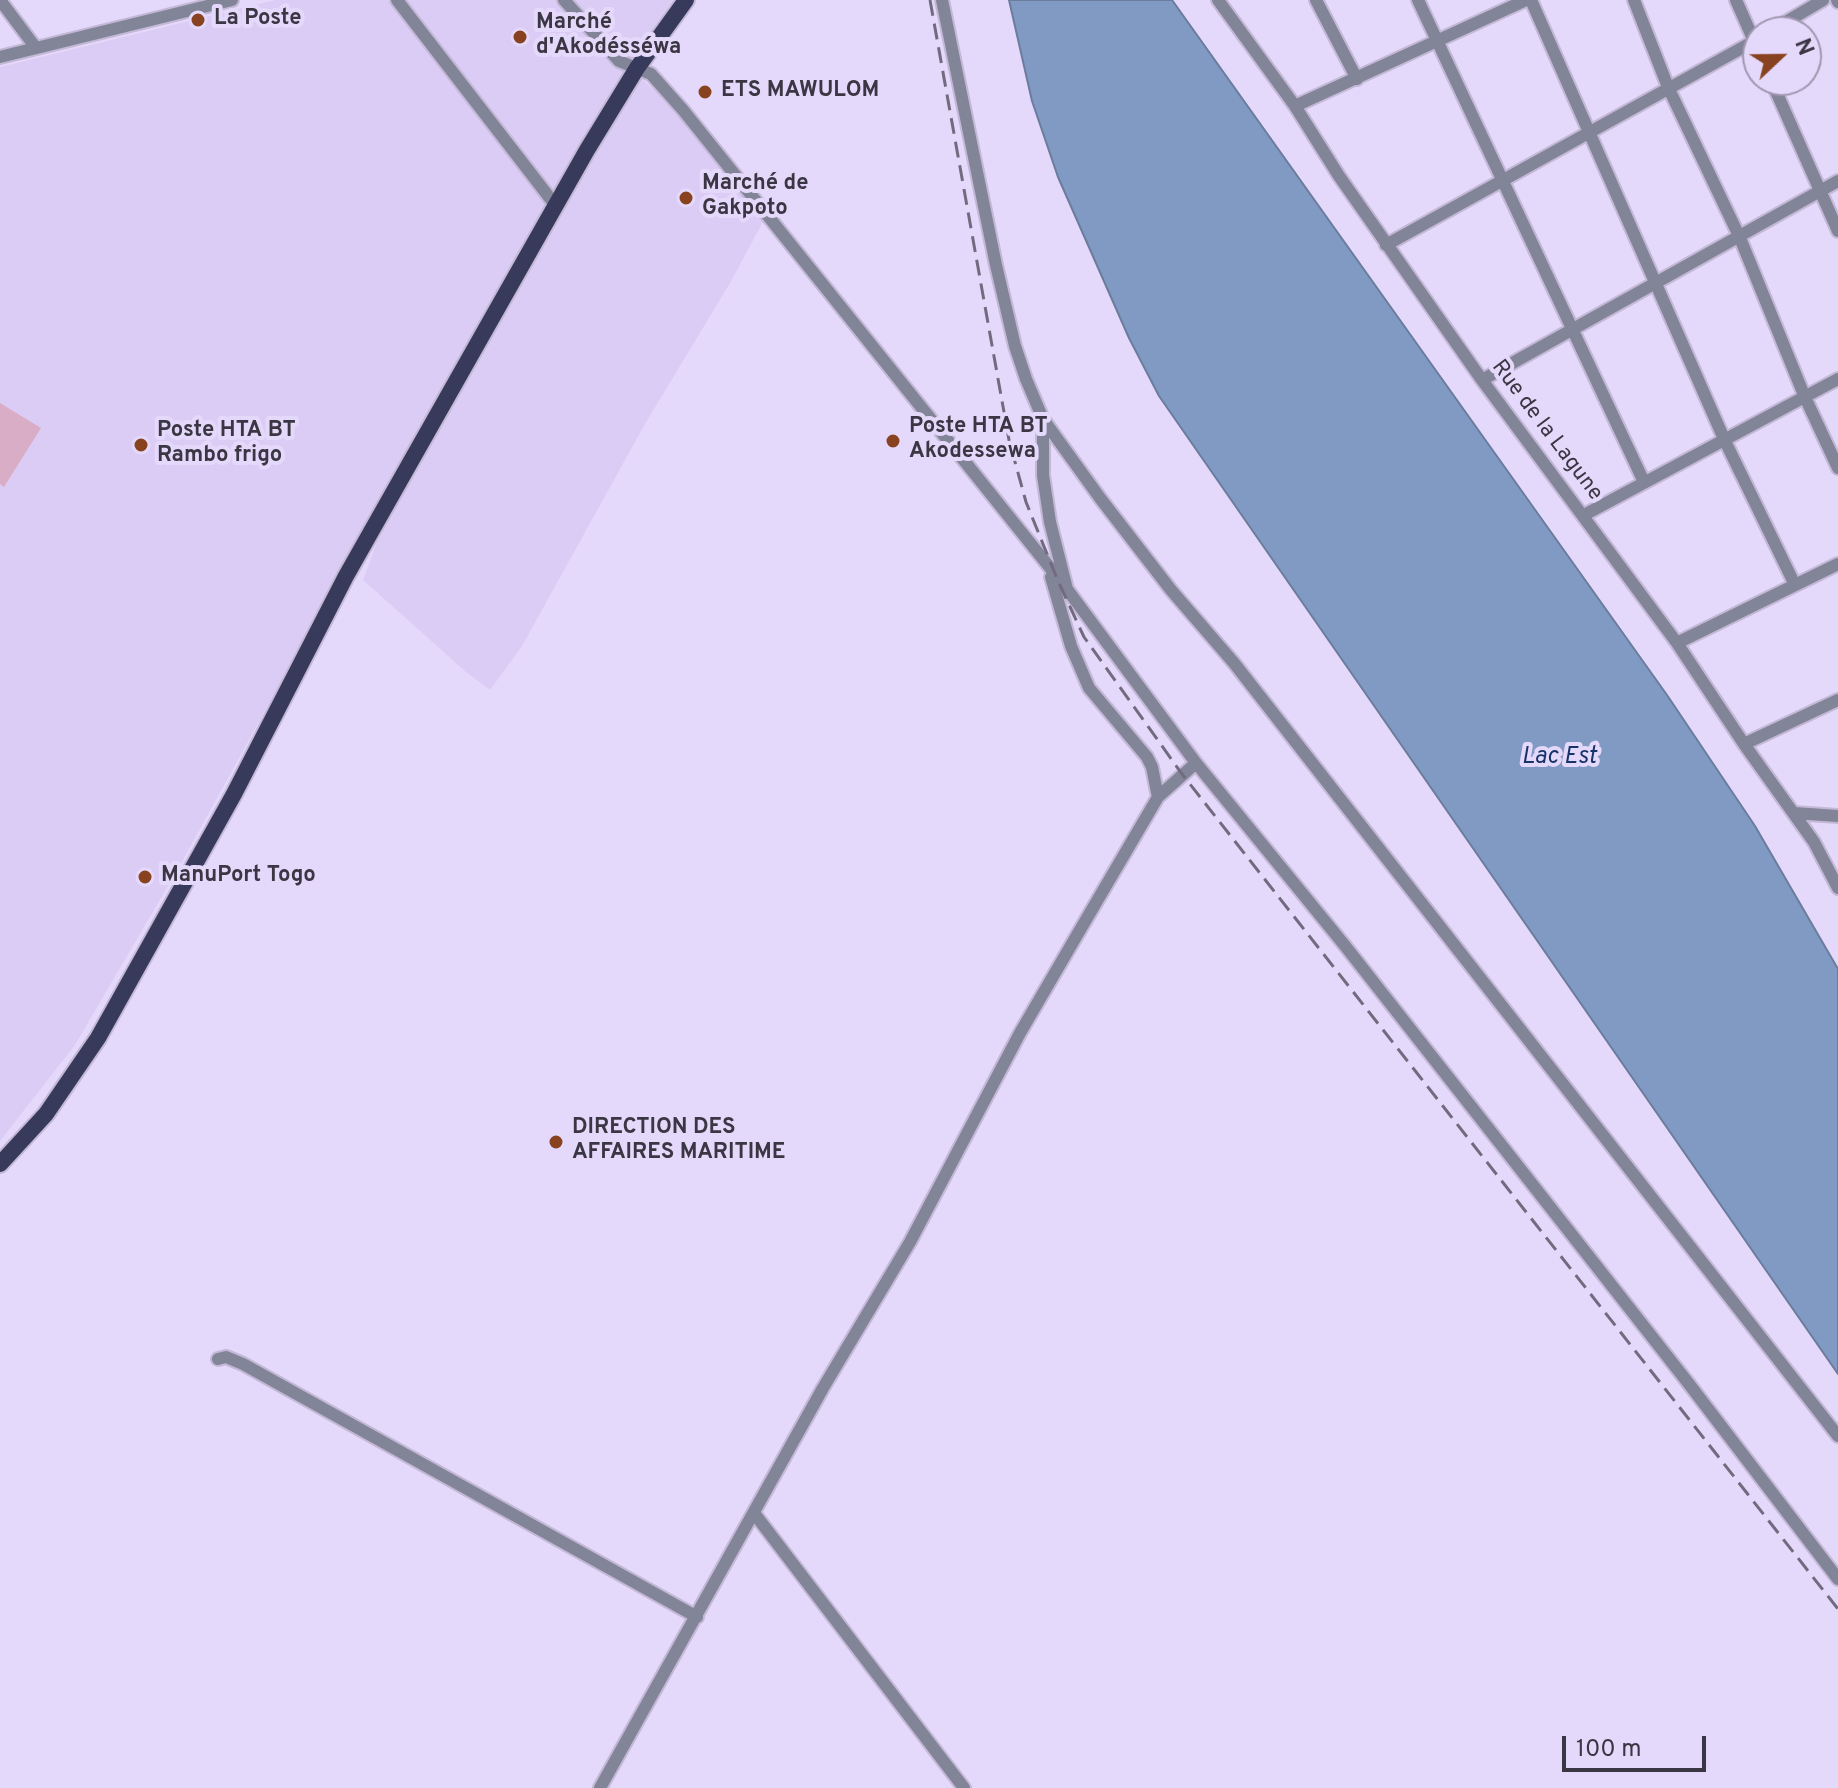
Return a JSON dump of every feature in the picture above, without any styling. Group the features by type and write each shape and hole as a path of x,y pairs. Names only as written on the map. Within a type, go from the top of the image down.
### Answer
{"main road":[{"path":"0,1164 46,1114 98,1038 234,794 346,576 637,68 686,0"}],"street":[{"path":"0,0 36,48"},
{"path":"0,57 180,6 232,0"},
{"path":"397,0 556,206"},
{"path":"564,0 619,61 651,74 664,87 1067,589 1196,763 1346,947 1838,1579"},
{"path":"942,0 1006,305 1026,379 1043,419 1171,590 1234,663 1838,1436"},
{"name":"Rue de la Lagune","path":"1218,0 1295,106 1386,245 1482,380 1677,643 1814,842 1838,888"},
{"path":"1316,0 1357,79"},
{"path":"1418,0 1644,482"},
{"path":"1295,106 1528,0 1591,131 1725,441 1795,585"},
{"path":"1634,0 1668,87 1740,238 1804,395 1838,468"},
{"path":"1796,16 1823,0"},
{"path":"1386,245 1668,87 1742,50"},
{"path":"1778,96 1838,231"},
{"path":"1482,380 1838,181"},
{"path":"1584,515 1838,379"},
{"path":"1043,419 1043,475 1050,522 1067,589"},
{"path":"1677,643 1838,564"},
{"path":"1047,567 1061,604 1071,646 1089,688 1147,757 1158,797"},
{"path":"1744,744 1838,700"},
{"path":"600,1788 823,1388 910,1242 1020,1033 1158,797 1196,763"},
{"path":"1794,813 1838,816"},
{"path":"218,1359 226,1357 243,1364 697,1617"},
{"path":"754,1513 964,1788"}],"shaded area":[{"path":"275,0 673,0 644,42 453,370 178,869 75,1045 0,1141 0,67"},
{"path":"639,77 674,106 765,218 730,283 645,424 522,646 490,690 363,580 377,542 450,408"},
{"path":"0,403 41,428 4,487 0,484"}],"water":[{"name":"Lac Est","path":"1009,0 1172,0 1667,695 1755,826 1838,969 1838,1374 1159,396 1129,338 1058,177 1032,101"}],"railway":[{"path":"930,0 1009,440 1026,502 1084,637 1182,774 1838,1609"}],"place":[{"name":"La Poste","path":"198,20"},
{"name":"Marché d'Akodésséwa","path":"520,37"},
{"name":"ETS MAWULOM","path":"705,92"},
{"name":"Marché de Gakpoto","path":"686,198"},
{"name":"Poste HTA BT Akodessewa","path":"893,441"},
{"name":"Poste HTA BT Rambo frigo","path":"141,445"},
{"name":"ManuPort Togo","path":"145,877"},
{"name":"DIRECTION DES AFFAIRES MARITIME","path":"556,1142"}]}
